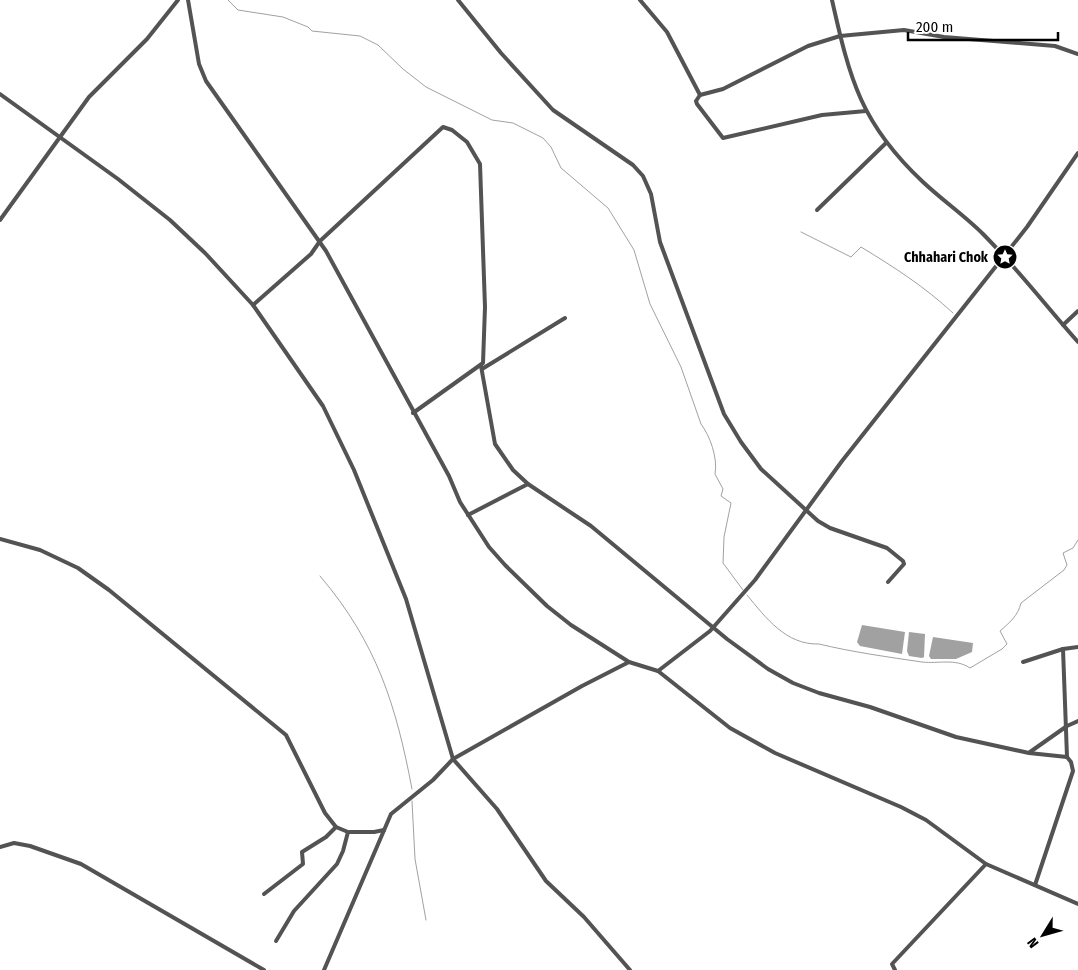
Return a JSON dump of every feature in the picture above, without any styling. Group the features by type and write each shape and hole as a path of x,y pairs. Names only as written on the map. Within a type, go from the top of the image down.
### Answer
{"street":[{"path":"0,220 89,97 147,39 178,0"},
{"path":"188,0 199,64 206,81 320,241 449,476 468,515 489,547 547,606 571,625 630,662 658,671 730,728 775,753 926,820 986,864 1078,904"},
{"path":"458,0 501,53 553,110 633,165 643,176 651,194 660,242 724,414 760,469 805,511 828,527 887,548 903,561 904,564 888,582"},
{"path":"640,0 667,32 700,95"},
{"path":"832,0 850,76 866,111 886,143 922,182 962,213 1004,257 1078,342"},
{"path":"866,111 822,115 723,138 696,101 700,95 723,89 808,46 840,36 904,30 944,37 1054,46 1078,54"},
{"path":"0,94 170,220 205,253 253,305 323,406 354,470 406,599 453,759 497,808 546,881 584,917 630,970"},
{"path":"253,305 311,254 320,241 443,127 452,130 467,142 480,164 485,307 482,367 496,444 502,456 528,484 591,526 713,627 756,660 793,683 956,737 1029,753 1067,756"},
{"path":"817,210 886,143"},
{"path":"658,671 713,627 755,580 842,461 1004,257 1078,153"},
{"path":"1063,325 1078,311"},
{"path":"413,413 482,367 566,318"},
{"path":"468,515 528,484"},
{"path":"0,539 40,550 78,568 109,590 286,735 325,813 336,827 348,832 384,830"},
{"path":"1024,662 1063,649 1078,647"},
{"path":"1035,885 1072,771 1072,762 1067,756 1063,649"},
{"path":"324,970 391,814 433,780 453,759 582,686 630,662"},
{"path":"1029,753 1067,726 1078,721"},
{"path":"264,894 303,864 302,852 326,837 336,827"},
{"path":"276,941 294,911 336,864 343,851 348,832"},
{"path":"0,848 14,843 30,846 81,864 264,970"},
{"path":"895,970 892,964 986,864"}],"shaded area":[{"path":"862,625 905,632 902,654 860,646 857,642"},
{"path":"909,632 925,634 924,657 909,656 907,651"},
{"path":"933,637 973,643 972,652 956,659 931,659 929,656"}],"waterway":[{"path":"228,0 238,10 283,17 308,27 312,31 360,36 378,45 403,69 426,87 492,120 513,123 543,138 551,147 561,168 608,208 634,250 650,304 681,367 701,424 710,441 714,454 715,474 723,489 721,496 731,503 724,537 723,563 743,590"},
{"path":"801,232 851,257 861,247 909,278 953,313"},
{"path":"747,595 769,621 796,640 922,662 959,663 970,668 1007,644 1000,631 1010,622 1020,608 1021,603 1064,570 1067,565 1063,553 1073,548 1078,540"},
{"path":"320,576 340,601 356,626 381,676 399,730 412,789"},
{"path":"412,801 415,859 426,920"}],"place":[{"name":"Chhahari Chok","path":"1005,257"}]}
